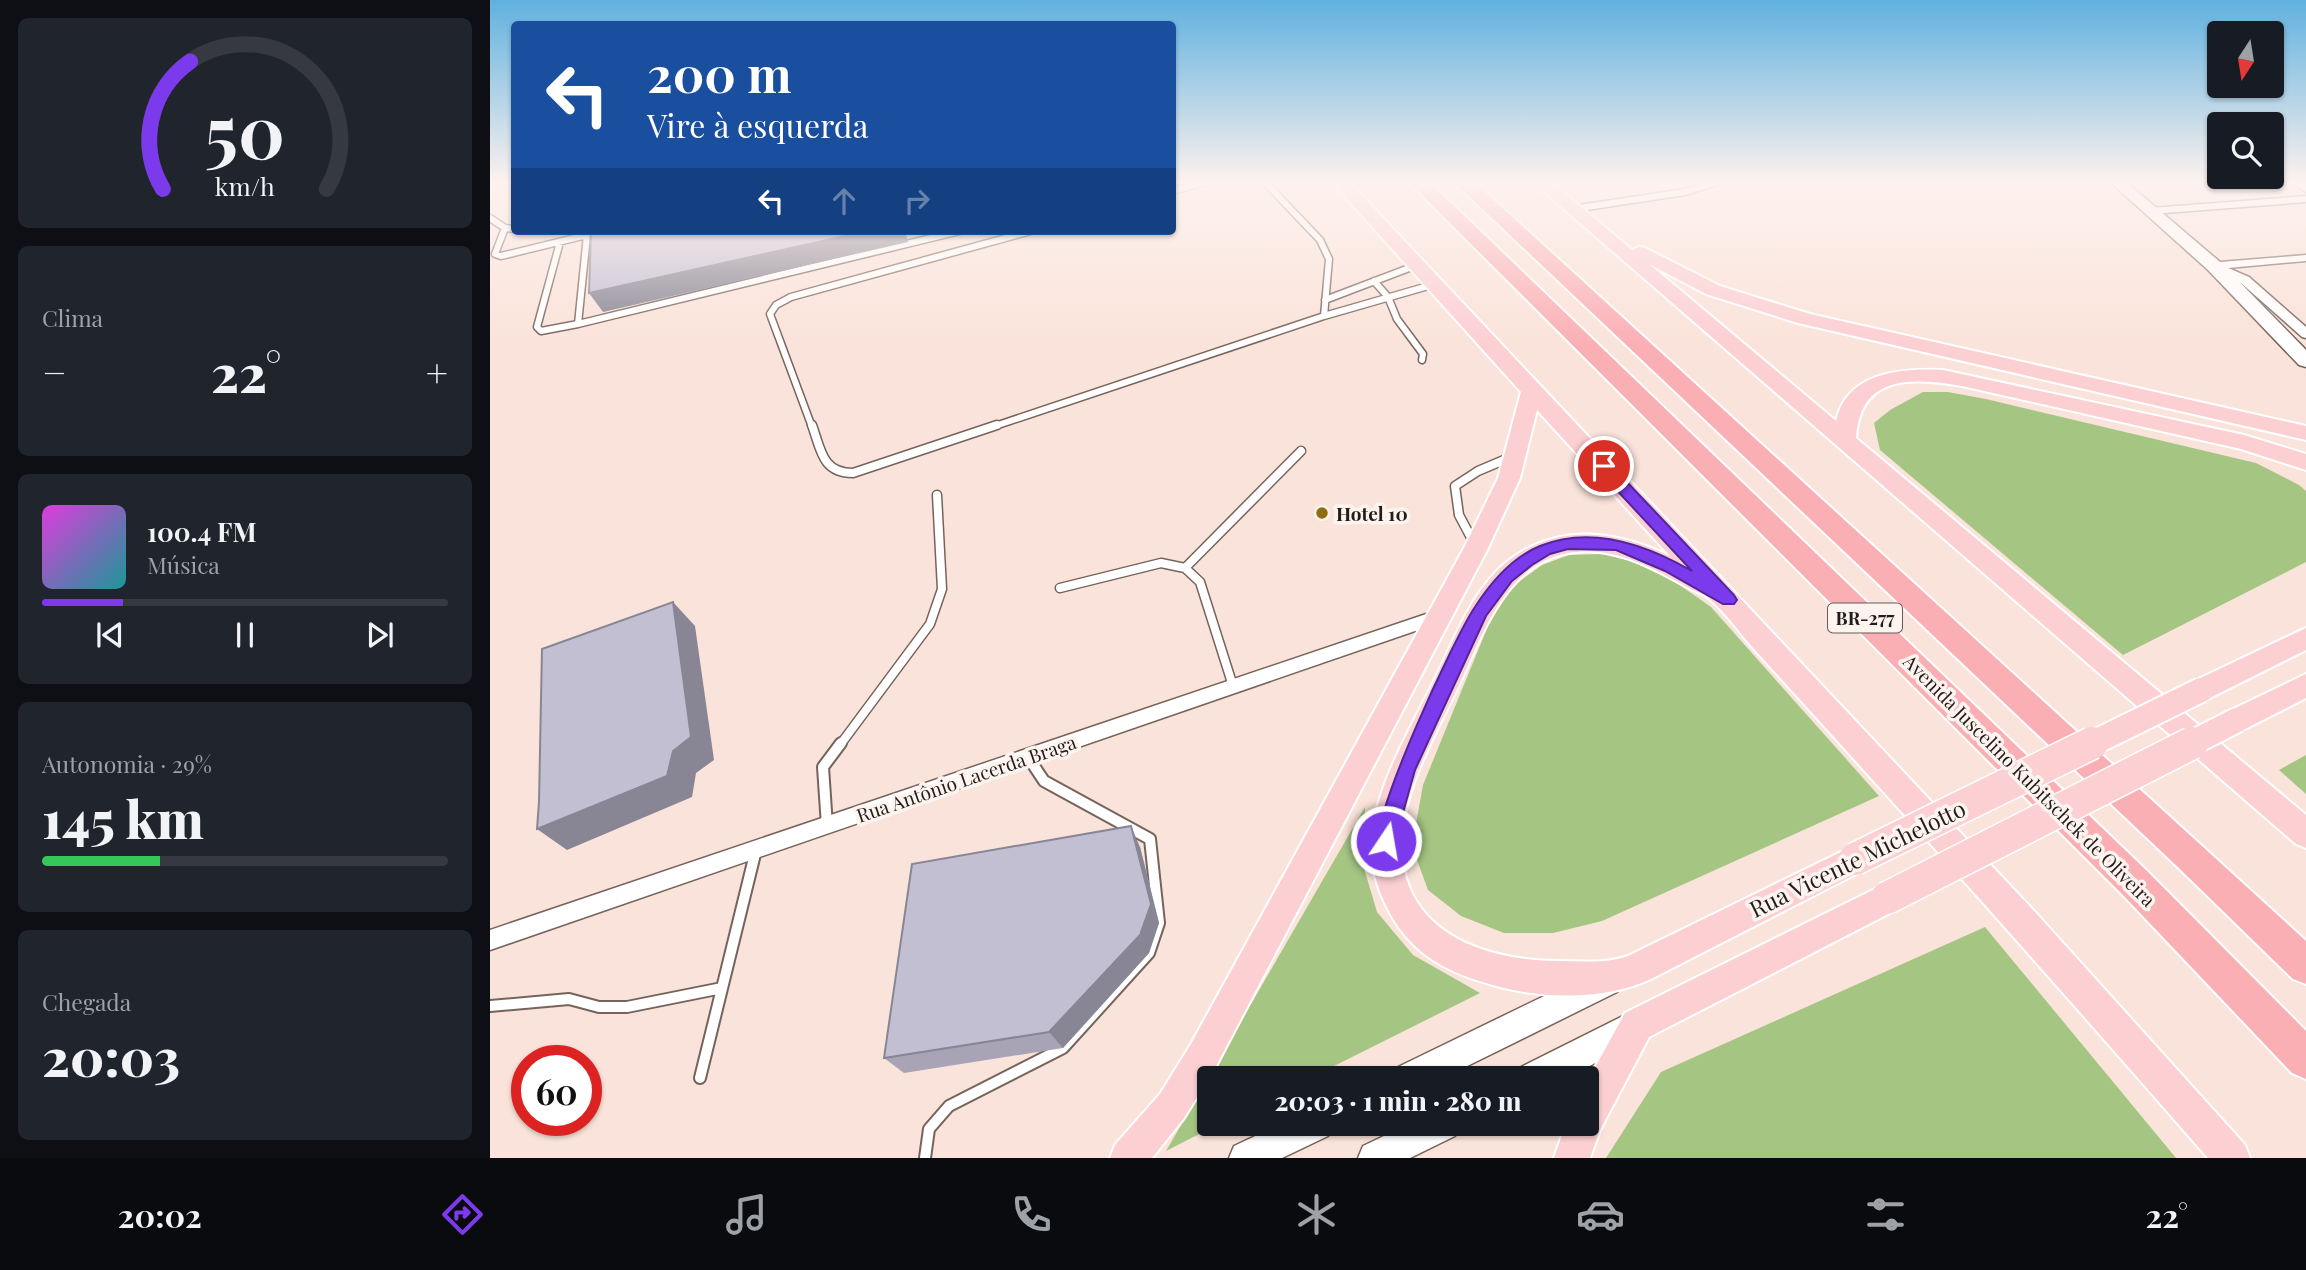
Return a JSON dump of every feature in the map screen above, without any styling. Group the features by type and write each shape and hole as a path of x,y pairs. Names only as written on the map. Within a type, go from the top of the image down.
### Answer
{"highway":[{"name":"Avenida Juscelino Kubitschek de Oliveira","path":"1473,236 2136,883 2306,1059"},
{"name":"BR-277","path":"1521,236 2306,966"}],"main road":[{"path":"1391,236 1729,600 2042,943 2232,1158"},
{"path":"1605,236 2306,834"},
{"path":"1609,236 1704,286 1776,311 2306,433"},
{"path":"2180,236 2214,266 2306,361"},
{"path":"1845,440 1844,427 1850,410 1865,391 1889,377 1904,374 1940,375 2244,442 2306,462"},
{"path":"1128,1158 1172,1106 1203,1056 1441,615 1500,500 1517,454 1532,390"},
{"path":"1805,406 1828,411 1850,410"},
{"path":"1618,975 1552,978 1510,975 1472,964 1443,951 1419,931 1399,904 1388,873 1386,841 1393,807 1419,739 1480,613 1506,577 1526,561 1545,550 1568,543 1617,544 1671,566 1729,600"},
{"name":"Rua Vicente Michelotto","path":"1433,1066 2305,638"},
{"path":"1556,1066 2306,685"},
{"path":"1599,1096 1637,1025"},
{"path":"1246,1158 1291,1136"},
{"path":"1375,1158 1419,1136"},
{"path":"1572,1158 1580,1136"}],"street":[{"path":"2214,266 2306,258"},
{"path":"2214,266 2245,280 2306,334"},
{"name":"Rua Antônio Lacerda Braga","path":"490,940 1441,615"}],"lane":[{"path":"502,236 495,254 515,254 579,236"},
{"path":"578,324 589,236"},
{"path":"560,242 537,327 541,331 554,331 939,236"},
{"path":"1013,236 791,297 776,305 770,314 826,463 838,473 853,473 1324,316 1435,284"},
{"path":"1316,236 1329,259 1324,316"},
{"path":"1325,300 1418,265"},
{"path":"1374,281 1388,297 1397,319 1423,354 1422,360"},
{"path":"1185,568 1301,451"},
{"path":"1476,548 1459,515 1455,486 1478,471 1517,454"},
{"path":"827,825 823,767 930,624 942,589 937,495"},
{"path":"1060,588 1161,563 1185,568 1200,582 1233,686"},
{"path":"925,1158 929,1129 949,1106 1063,1048 1150,953 1160,923 1150,839 1044,781 1028,757"},
{"path":"700,1078 756,850"},
{"path":"490,1006 569,999 599,1007 627,1006 722,988"}],"green space":[{"path":"1923,392 1948,392 1986,399 2256,463 2306,491 2306,562 2123,655 1880,450 1874,423 1890,410"},
{"path":"1601,554 1636,562 1674,581 1711,607 1879,796 1602,921 1553,933 1504,933 1461,916 1428,890 1412,846 1423,785 1490,621 1513,586 1542,565 1569,555"},
{"path":"2306,755 2306,794 2279,770"},
{"path":"1365,807 1363,865 1377,912 1413,955 1480,993 1334,1066 1215,1066"},
{"path":"1985,927 2176,1158 1606,1158 1661,1072"},
{"path":"1197,1097 1197,1135 1166,1151"}],"building":[{"path":"591,236 844,236 589,293"},
{"path":"673,602 691,737 673,751 667,776 537,829 542,649"},
{"path":"1131,826 1151,904 1140,935 1049,1032 884,1058 912,864"}],"place":[{"name":"Hotel 10","path":"1322,513"}],"route":[{"path":"1386,841 1393,807 1406,770 1480,613 1506,577 1526,561 1545,550 1568,543 1617,544 1671,566 1729,600 1604,466"}]}
